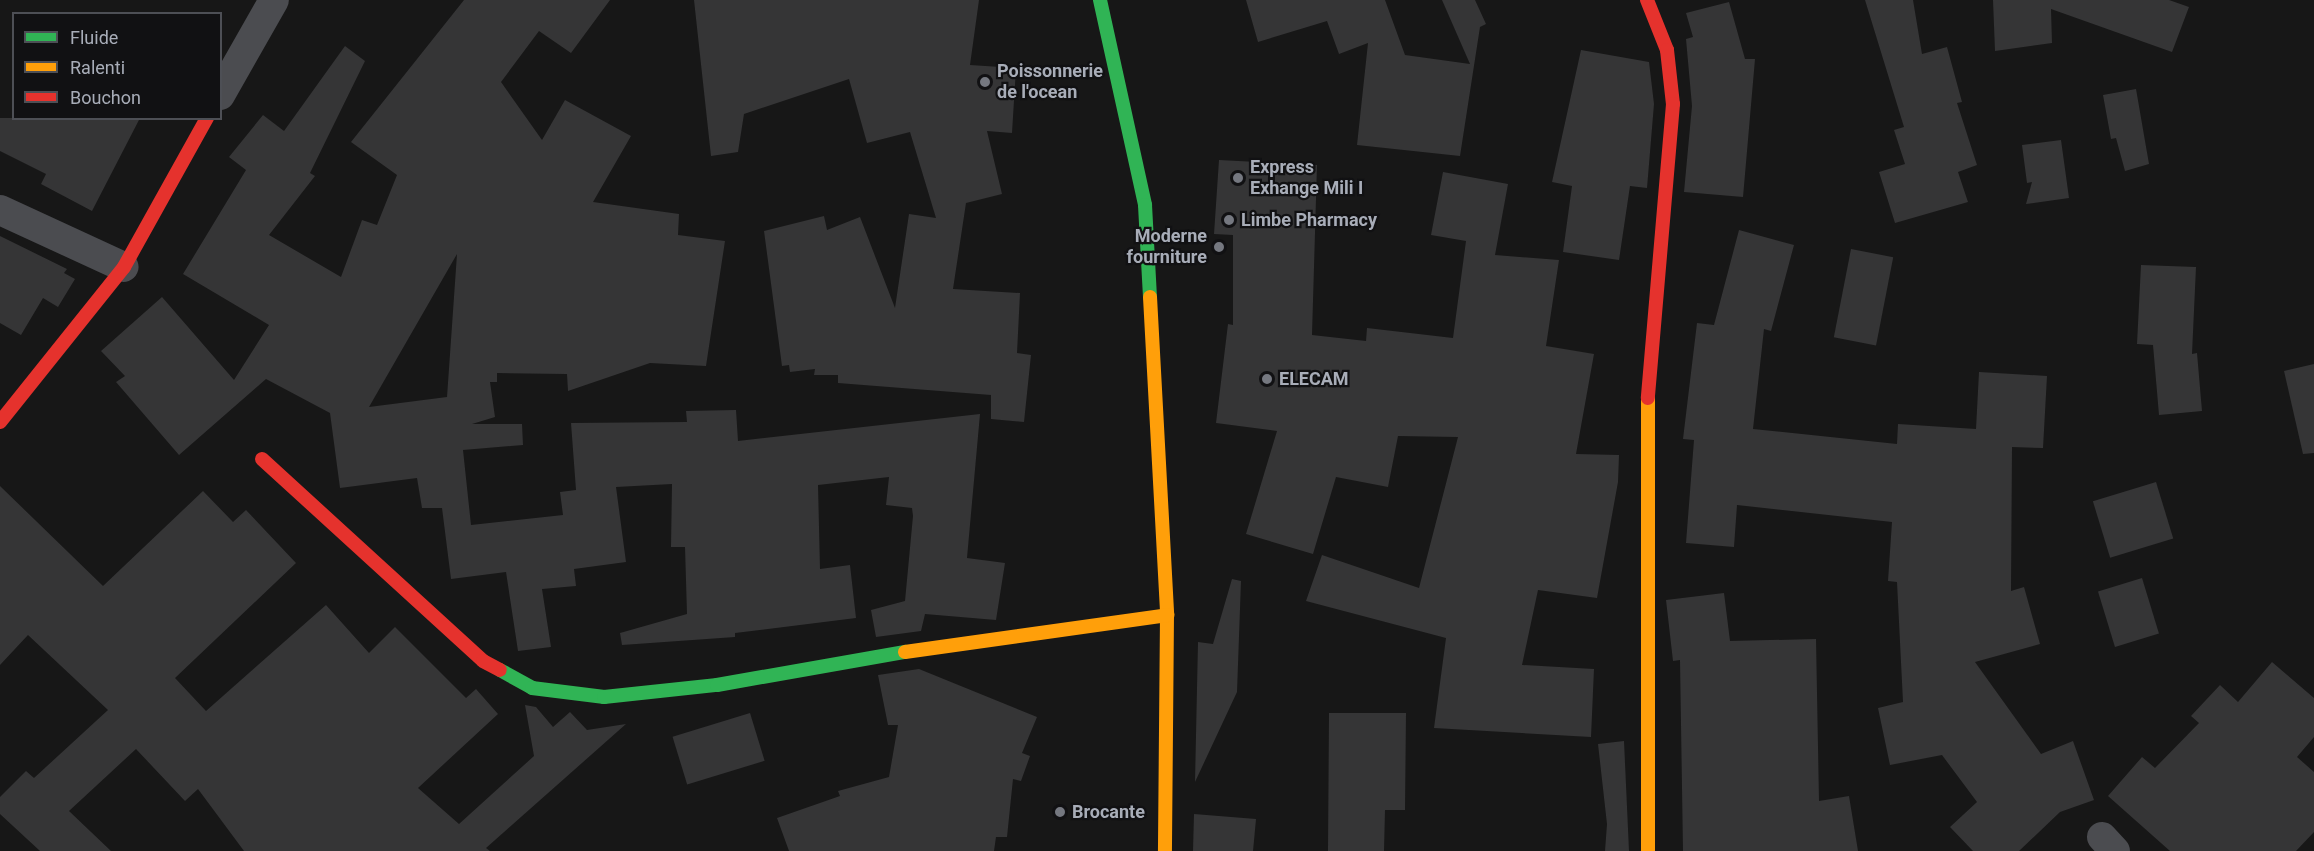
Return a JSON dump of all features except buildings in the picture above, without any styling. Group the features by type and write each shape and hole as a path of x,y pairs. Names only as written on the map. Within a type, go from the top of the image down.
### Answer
{"main road":[{"path":"1100,0 1145,205 1167,615 1165,851"},
{"path":"1647,0 1667,50 1673,104 1645,436 1648,851"},
{"path":"0,422 124,267 206,120"},
{"path":"262,459 483,661 532,688 604,698 706,686 811,664 1167,615"}],"street":[{"path":"222,91 274,0"},
{"path":"0,210 124,267"}],"traffic: fast":[{"path":"1100,0 1145,205 1150,297"},
{"path":"500,670 532,688 604,697 717,685 905,652"}],"traffic: slow":[{"path":"1150,297 1167,615 1165,851"},
{"path":"1648,398 1648,851"},
{"path":"905,652 1167,615"}],"traffic: jam":[{"path":"1647,0 1667,50 1673,104 1648,398"},
{"path":"0,422 124,267 206,120"},
{"path":"262,459 483,661 500,670"}],"place":[{"name":"Poissonnerie de l'ocean","path":"985,82"},
{"name":"Express Exhange Mili I","path":"1238,178"},
{"name":"Limbe Pharmacy","path":"1229,220"},
{"name":"Moderne fourniture","path":"1219,247"},
{"name":"ELECAM","path":"1267,379"},
{"name":"Brocante","path":"1060,812"}]}
